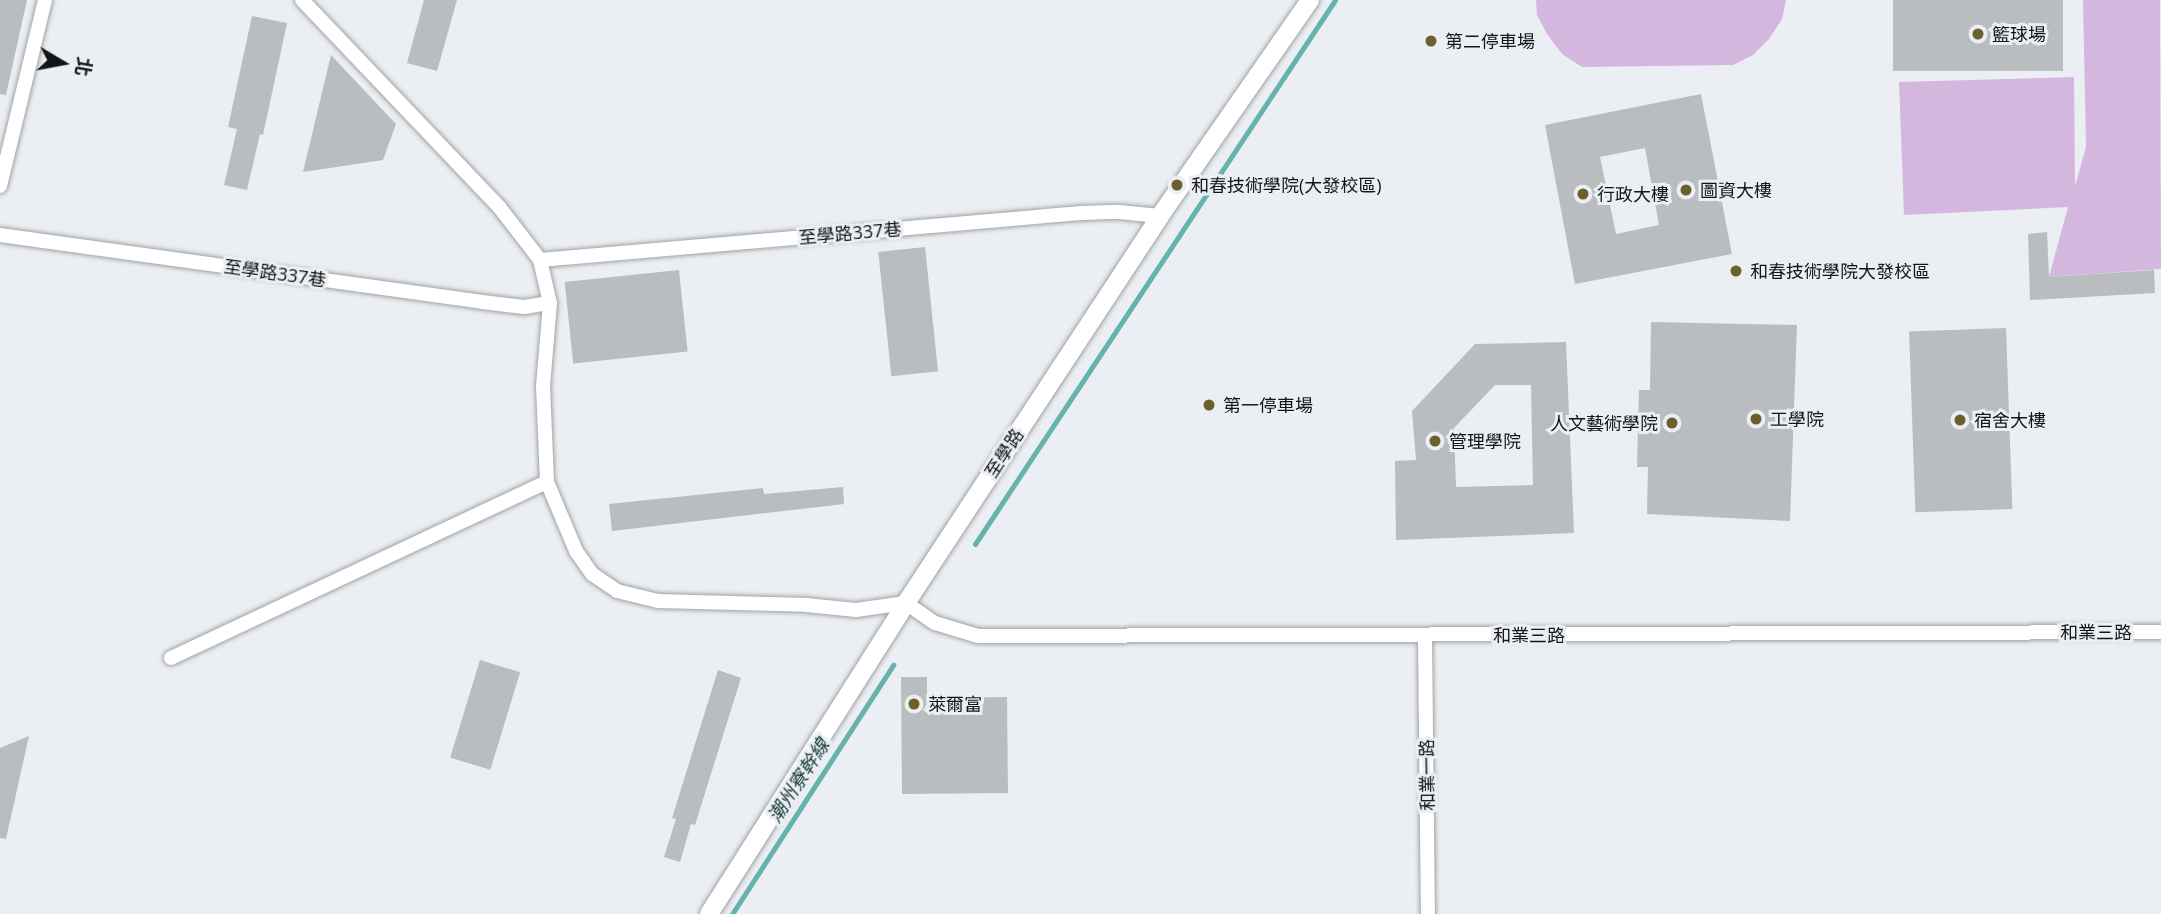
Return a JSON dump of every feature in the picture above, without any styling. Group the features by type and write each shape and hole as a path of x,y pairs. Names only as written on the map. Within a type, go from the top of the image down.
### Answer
{"street":[{"path":"0,186 45,0"},
{"path":"302,0 500,208 540,260 550,303 542,400 547,482 576,551 592,574 617,591 658,601 806,605 856,610 906,603"},
{"name":"至學路","path":"709,914 906,603 1160,216 1310,0"},
{"name":"至學路337巷","path":"540,260 1081,213 1119,212 1160,216"},
{"name":"至學路337巷","path":"0,235 482,302 524,307 550,303"},
{"path":"172,658 547,482"},
{"name":"和業三路","path":"906,603 935,623 978,636 2161,632"},
{"name":"和業一路","path":"1425,636 1428,914"}],"shaded area":[{"path":"1536,0 1786,0 1782,19 1769,39 1753,55 1733,65 1582,67 1562,54 1547,34 1537,15"},
{"path":"2083,0 2160,0 2161,269 2049,277 2068,207 1904,215 1899,82 2074,77 2075,186 2086,147"}],"building":[{"path":"0,0 27,0 6,95 0,94"},
{"path":"424,0 457,0 437,71 407,63"},
{"name":"籃球場","path":"1893,0 2063,0 2063,71 1893,71"},
{"path":"252,16 287,23 263,135 260,134 247,190 224,185 237,129 228,127"},
{"path":"331,55 396,124 383,160 303,172"},
{"path":"1701,94 1732,254 1575,284 1545,125","holes":["1645,148 1659,225 1616,234 1600,157"]},
{"path":"2047,232 2049,277 2154,270 2155,293 2030,300 2028,234"},
{"path":"925,247 938,371 891,376 878,252"},
{"path":"679,270 688,352 573,364 565,282"},
{"path":"1651,322 1797,325 1790,521 1647,514 1648,467 1637,467 1639,390 1650,390"},
{"name":"宿舍大樓","path":"2006,328 2012,509 1915,512 1909,331"},
{"name":"管理學院","path":"1566,342 1574,533 1396,540 1395,461 1416,460 1412,411 1475,344","holes":["1495,385 1531,385 1533,485 1456,487 1454,428"]},
{"path":"843,487 844,504 612,531 609,504 763,488 764,494"},
{"path":"480,660 520,672 490,770 450,758"},
{"path":"718,670 741,678 695,825 691,824 680,862 664,857 676,819 672,818"},
{"path":"901,677 927,677 927,698 1007,697 1008,793 902,794"},
{"path":"29,736 6,839 0,838 0,748"}],"waterway":[{"path":"975,544 1335,0"},
{"name":"潮州寮幹線","path":"732,914 893,665"}],"place":[{"name":"籃球場","path":"1978,34"},
{"name":"第二停車場","path":"1431,41"},
{"name":"和春技術學院(大發校區)","path":"1177,185"},
{"name":"圖資大樓","path":"1686,190"},
{"name":"行政大樓","path":"1583,194"},
{"name":"和春技術學院大發校區","path":"1736,271"},
{"name":"第一停車場","path":"1209,405"},
{"name":"工學院","path":"1756,419"},
{"name":"宿舍大樓","path":"1960,420"},
{"name":"人文藝術學院","path":"1672,423"},
{"name":"管理學院","path":"1435,441"},
{"name":"萊爾富","path":"914,704"}]}
